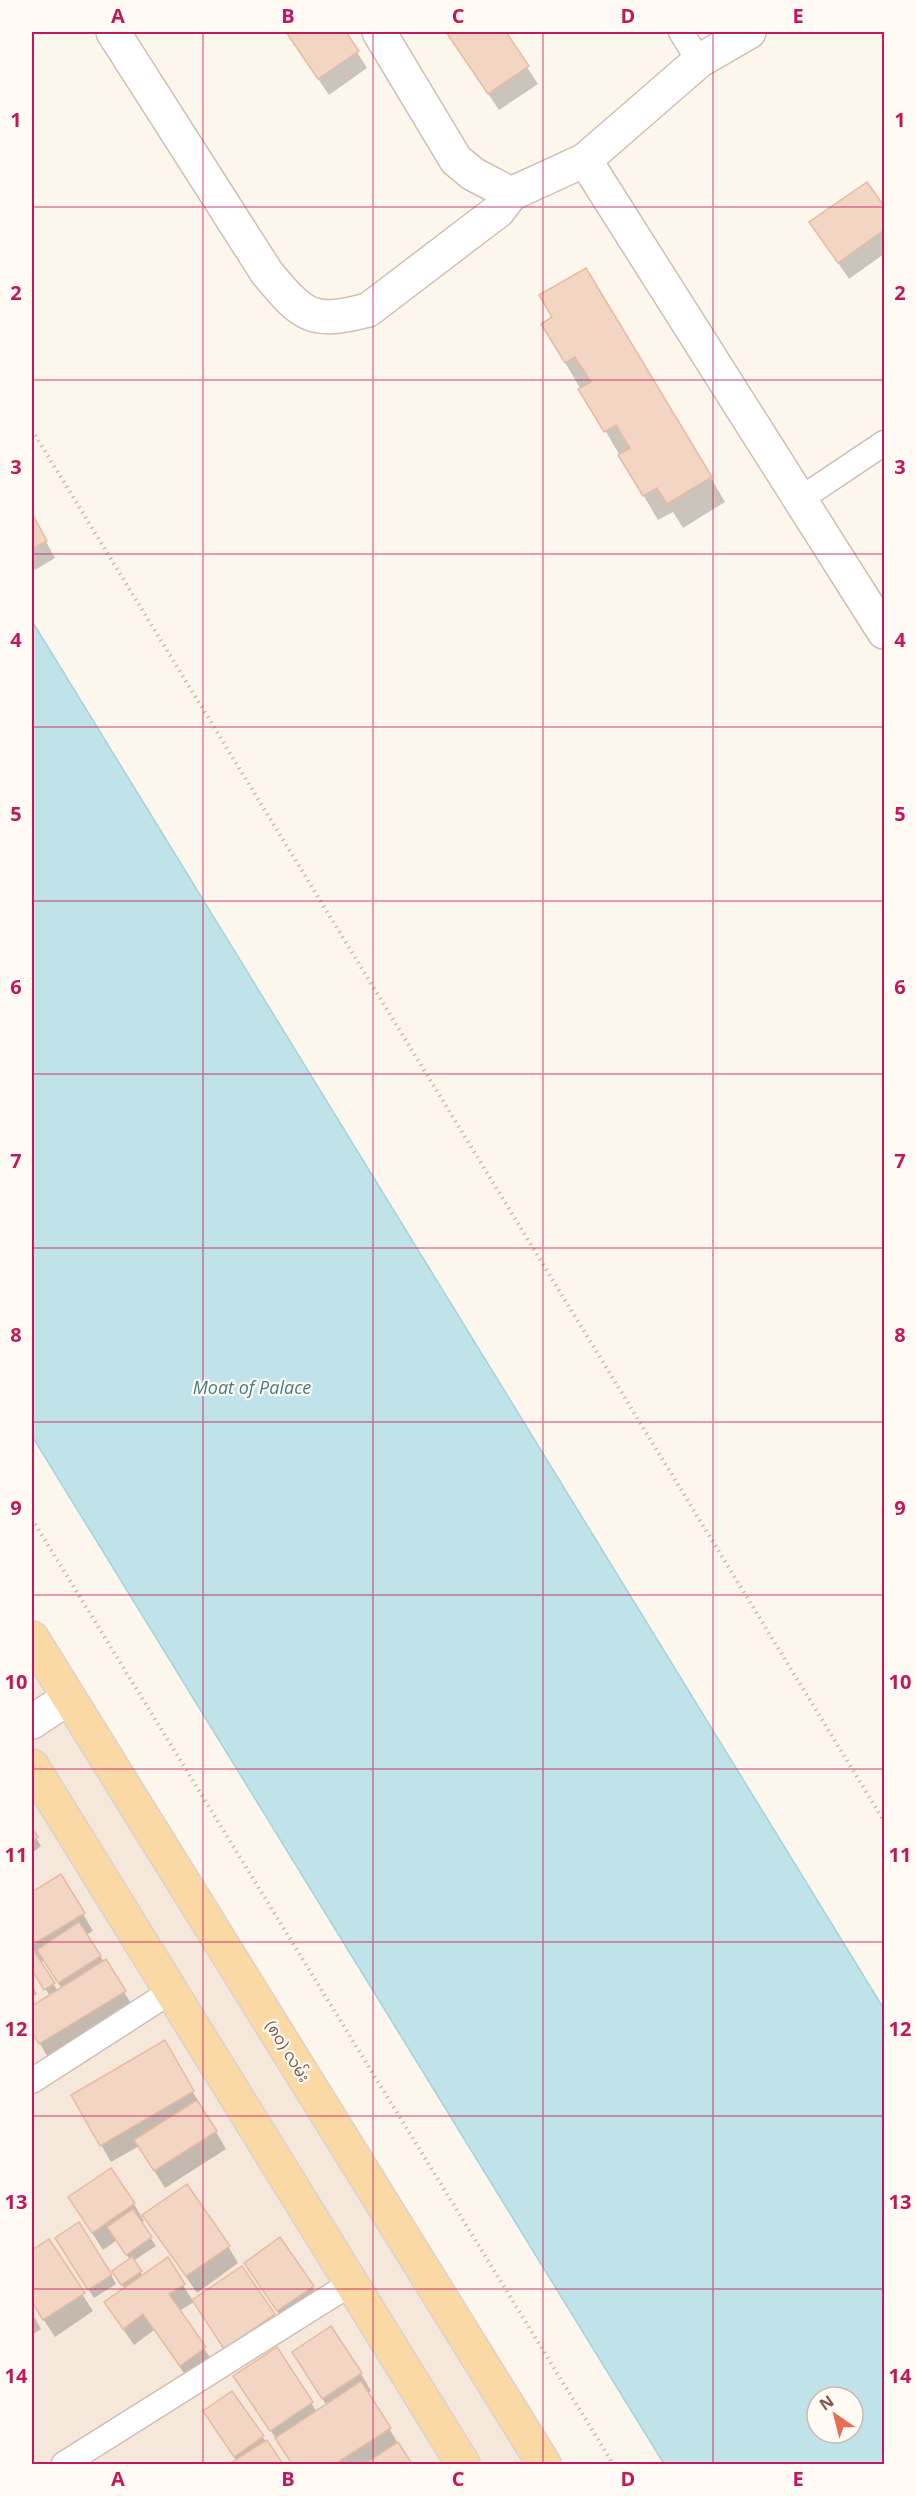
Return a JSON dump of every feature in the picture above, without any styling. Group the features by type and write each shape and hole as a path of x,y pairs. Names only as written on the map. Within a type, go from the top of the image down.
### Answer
{"main road":[{"name":"(၈၀) လမ်း","path":"32,1638 544,2464"},
{"path":"32,1766 463,2464"}],"street":[{"path":"113,32 267,273 295,307 319,317 343,317 368,310 498,211 511,194 585,160 699,61 749,32"},
{"path":"379,32 456,160 473,174 511,194"},
{"path":"585,160 885,632"},
{"path":"32,1722 68,1698"}],"lane":[{"path":"681,32 699,61"},
{"path":"799,500 885,443"},
{"path":"32,2081 170,1992"},
{"path":"64,2464 350,2283"}],"path":[{"path":"32,430 885,1821"},
{"path":"32,1519 613,2464"}],"shaded area":[{"path":"32,1619 552,2464 32,2464"}],"water":[{"name":"Moat of Palace","path":"32,621 884,2009 884,2464 664,2464 32,1436"}],"building":[{"path":"286,32 346,32 359,51 318,79"},
{"path":"446,32 506,32 529,66 488,94"},
{"path":"867,182 884,206 884,230 838,263 809,222"},
{"path":"586,268 712,477 667,504 657,488 643,496 618,455 630,448 616,425 604,432 578,389 591,382 575,357 565,363 541,324 552,317 539,295"},
{"path":"32,513 47,541 32,549"},
{"path":"32,1828 38,1837 32,1841"},
{"path":"61,1874 85,1913 32,1945 32,1892"},
{"path":"79,1922 101,1956 58,1983 37,1950"},
{"path":"34,1951 55,1983 44,1990 32,1970"},
{"path":"106,1959 126,1991 39,2044 32,2032 32,2006"},
{"path":"165,2040 194,2091 100,2146 71,2095"},
{"path":"197,2100 217,2131 154,2171 134,2140"},
{"path":"111,2168 135,2203 92,2233 68,2197"},
{"path":"187,2184 230,2246 186,2276 142,2215"},
{"path":"133,2209 152,2237 126,2255 107,2227"},
{"path":"79,2222 112,2275 88,2290 55,2238"},
{"path":"280,2237 314,2286 277,2311 244,2263"},
{"path":"49,2239 85,2293 43,2320 32,2302 32,2250"},
{"path":"132,2257 142,2271 121,2285 112,2271"},
{"path":"168,2257 185,2284 169,2294 206,2347 180,2366 143,2314 123,2329 104,2302"},
{"path":"242,2266 275,2314 224,2349 192,2300"},
{"path":"331,2326 362,2373 322,2399 292,2352"},
{"path":"277,2347 313,2402 270,2431 233,2376"},
{"path":"361,2381 391,2428 335,2464 292,2464 275,2438"},
{"path":"232,2391 264,2436 234,2457 203,2411"},
{"path":"267,2440 283,2464 229,2464"},
{"path":"398,2442 412,2464 365,2464"}]}
